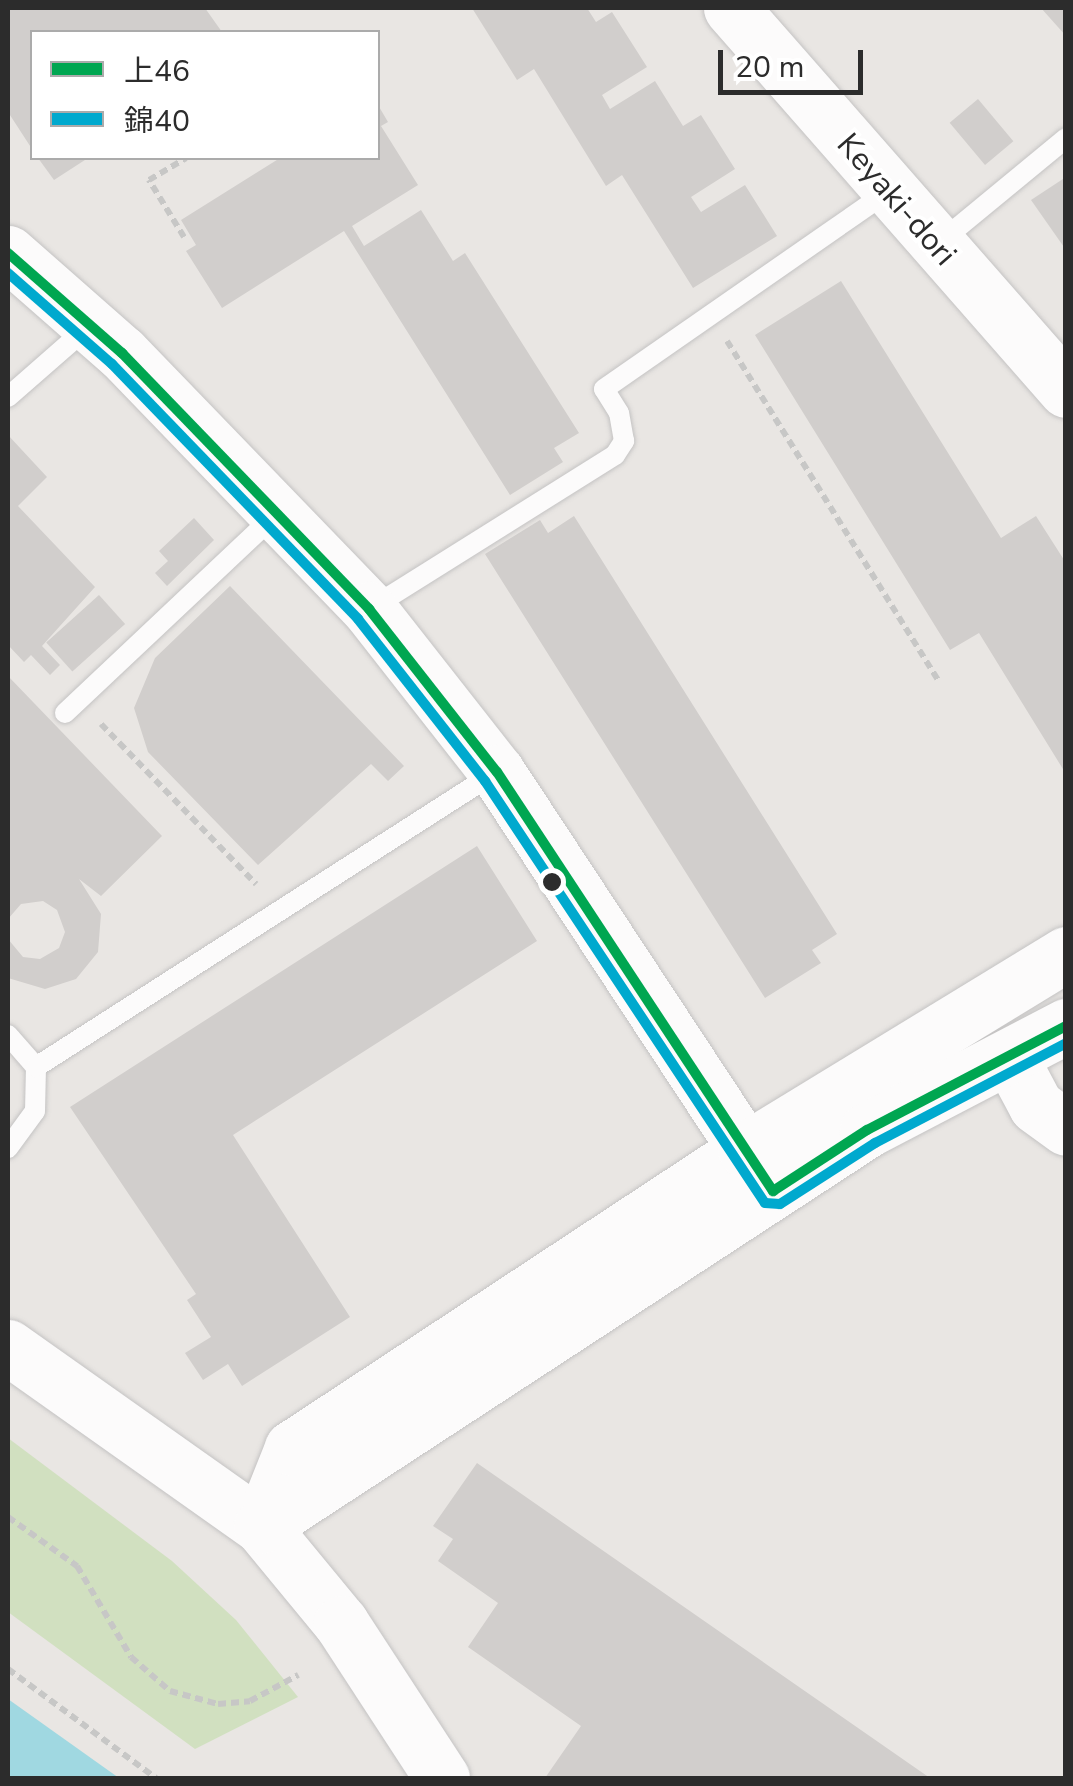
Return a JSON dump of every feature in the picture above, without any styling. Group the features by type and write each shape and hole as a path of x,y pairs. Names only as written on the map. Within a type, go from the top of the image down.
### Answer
{"street":[{"name":"Keyaki-dori","path":"731,8 887,192 1066,390"},
{"path":"8,254 90,325 278,512 369,609 496,772 759,1171"},
{"path":"261,1526 292,1448 759,1171 1066,954"},
{"path":"759,1171 867,1130 1066,1026"},
{"path":"1010,1057 1036,1106 1066,1128"},
{"path":"8,1347 261,1526 340,1622 442,1778"}],"lane":[{"path":"935,246 1066,138"},
{"path":"369,609 615,454 624,441 619,413 604,389 887,192"},
{"path":"8,397 90,325"},
{"path":"72,707 278,512"},
{"path":"36,1067 496,772"},
{"path":"8,1034 36,1067 35,1111 8,1148"}],"path":[{"path":"183,160 150,180 184,237"},
{"path":"732,326 724,337 938,680"},
{"path":"72,707 282,910"},
{"path":"8,1517 77,1566 131,1657 170,1691 218,1704 250,1701 298,1675"},
{"path":"8,1670 156,1778"}],"green space":[{"path":"8,1438 172,1561 236,1620 298,1697 195,1749 8,1612"}],"water":[{"path":"8,1699 119,1778 8,1778"}],"building":[{"path":"8,8 205,8 221,30 30,30 30,146 8,112"},
{"path":"472,8 587,8 596,22 612,12 647,67 602,95 610,109 655,81 683,126 701,115 735,169 691,197 701,212 745,185 777,236 693,288 622,175 606,186 534,69 517,80"},
{"path":"1041,8 1066,8 1066,36"},
{"path":"978,99 1013,141 985,165 950,123"},
{"path":"380,108 388,122 381,126 418,185 352,226 364,246 421,210 453,261 465,253 579,433 554,448 563,462 510,495 344,231 222,308 186,251 196,245 181,220 277,160 380,160"},
{"path":"39,160 85,160 54,180"},
{"path":"1066,177 1066,250 1031,200"},
{"path":"841,281 1001,538 1036,516 1066,563 1066,774 979,633 950,650 755,335"},
{"path":"8,435 47,477 18,506 95,587 42,646 60,665 50,675 31,655 24,662 8,645"},
{"path":"574,516 837,934 812,950 821,963 765,998 485,554 540,520 548,533"},
{"path":"194,518 214,540 167,586 155,573 168,561 159,551"},
{"path":"230,586 404,766 388,781 371,764 258,865 148,752 134,708 155,658"},
{"path":"99,595 125,624 72,671 46,643"},
{"path":"8,676 162,836 101,896 79,879 101,914 98,952 76,979 45,989 8,978 8,939 23,957 40,959 59,948 65,932 57,910 43,901 21,904 8,919"},
{"path":"477,846 537,941 233,1135 350,1317 242,1386 228,1364 203,1380 185,1353 211,1337 187,1300 196,1294 70,1107"},
{"path":"477,1463 930,1778 545,1778 581,1726 468,1647 498,1603 438,1561 453,1539 433,1526"}],"transit line":[{"name":"上46","path":"8,253 122,353 369,609 497,772 773,1191 867,1130 1066,1026"},
{"name":"錦40","path":"8,273 112,364 358,619 485,781 765,1203 780,1204 875,1143 1066,1043"}]}
